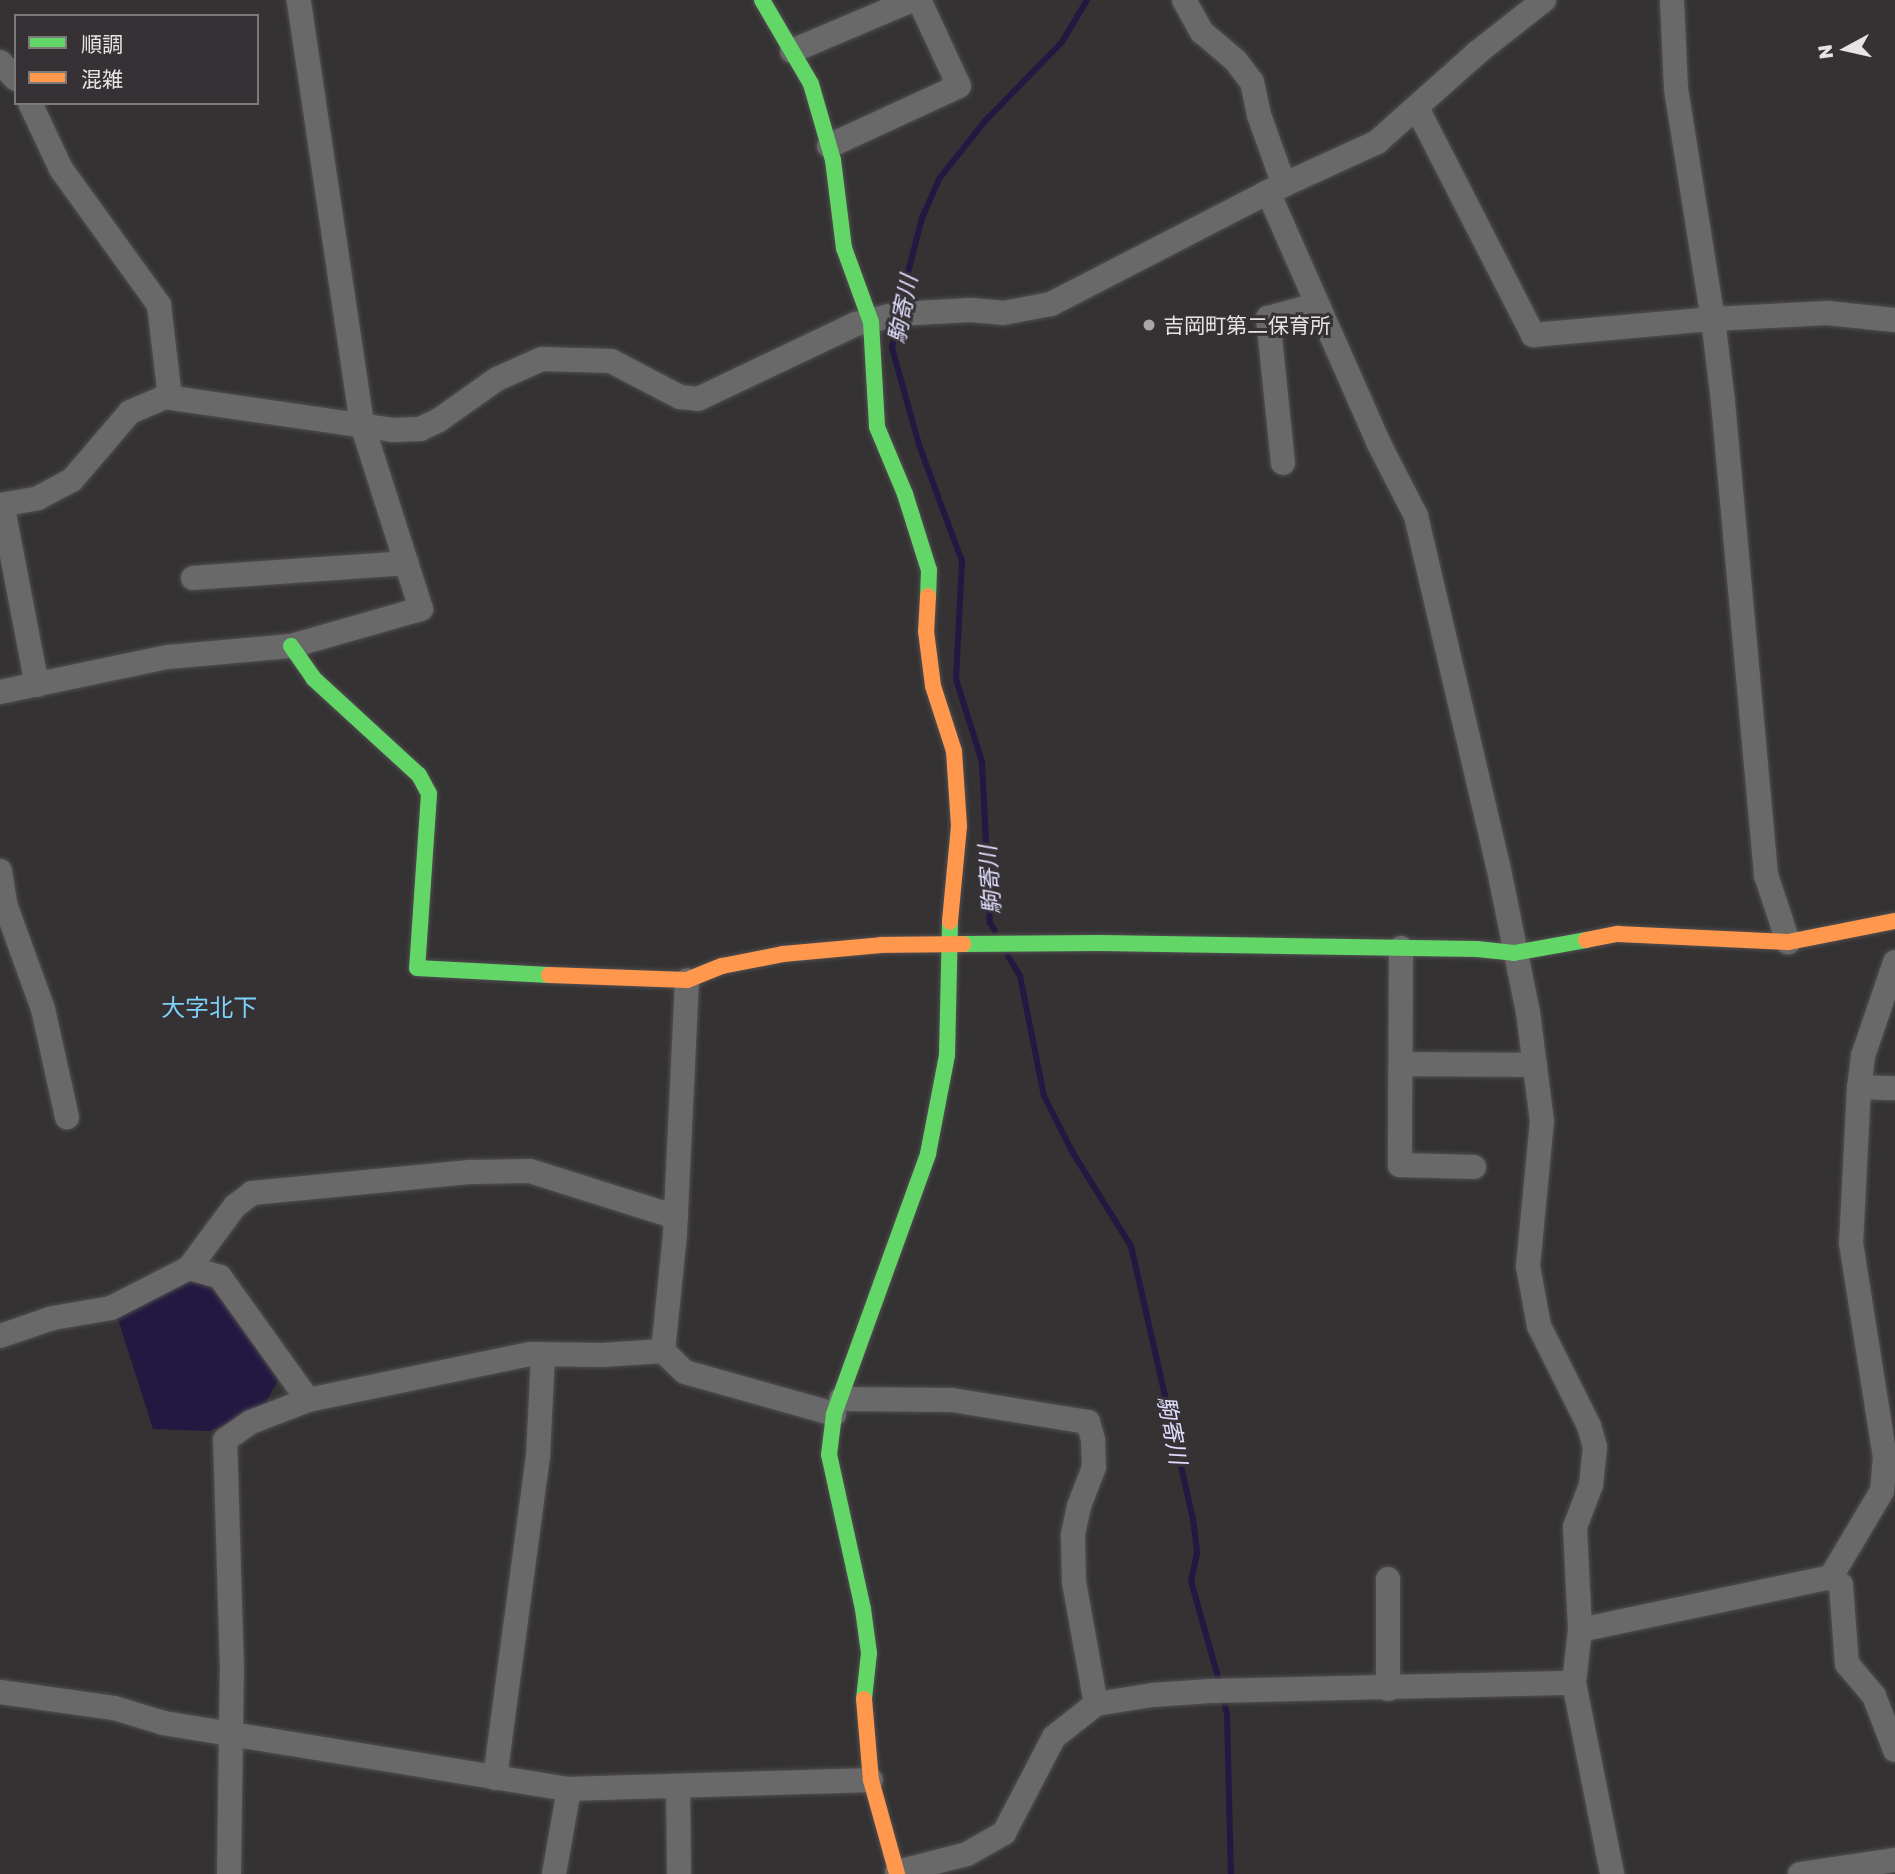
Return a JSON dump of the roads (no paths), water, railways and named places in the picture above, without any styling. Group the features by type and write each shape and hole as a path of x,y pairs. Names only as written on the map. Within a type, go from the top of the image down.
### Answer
{"street":[{"path":"0,692 168,657 292,646 421,609 362,425 299,0"},
{"path":"762,0 811,84 829,146 844,248 871,322 877,427 905,494 929,570 926,631 933,686 954,751 959,826 948,946 947,1055 928,1154 837,1406 829,1455 863,1609 869,1653 863,1708 871,1780 897,1873 967,1854 1004,1833 1054,1737 1096,1704 1152,1695 1211,1691 1574,1683"},
{"path":"792,51 912,0"},
{"path":"829,146 959,86 919,0"},
{"path":"1184,0 1202,32 1236,61 1252,82 1276,188 1316,305 1416,516 1464,712 1528,1012 1542,1121 1528,1266 1539,1326 1589,1426 1595,1447 1591,1485 1575,1527 1580,1630 1574,1683 1612,1874"},
{"path":"0,505 38,498 72,480 130,412 170,397 393,430 420,429 439,420 497,379 542,359 611,361 680,397 698,399 856,324 898,314 971,310 1003,313 1051,304 1276,188 1377,142 1478,52 1544,0"},
{"path":"1672,0 1676,89 1713,319 1766,875 1788,942"},
{"path":"0,62 14,77"},
{"path":"31,105 61,169 159,305 170,397"},
{"path":"1417,108 1533,335 1713,319 1827,313 1895,320"},
{"path":"1283,463 1268,318 1316,305"},
{"path":"0,512 5,519 37,685"},
{"path":"193,578 406,563"},
{"path":"292,646 313,678 419,775 429,794 417,968 659,981 687,980 722,966 783,954 881,946 1100,943 1477,949 1514,953 1618,934 1788,942 1895,921"},
{"path":"0,871 5,904 43,1009 59,1070 67,1117"},
{"path":"1401,948 1400,1165 1474,1167"},
{"path":"1580,1630 1831,1577 1882,1491 1885,1457 1852,1243 1859,1087 1863,1056 1895,962"},
{"path":"663,1351 676,1217 687,980"},
{"path":"1401,1064 1535,1065"},
{"path":"1859,1087 1895,1088"},
{"path":"0,1336 53,1318 111,1308 189,1268 235,1206 252,1194 472,1172 530,1171 676,1217"},
{"path":"189,1268 220,1277 308,1400"},
{"path":"229,1874 232,1671 225,1440 251,1422 308,1400 542,1354 602,1355 663,1351 685,1372 837,1406 952,1400 1088,1422 1093,1440 1094,1467 1079,1506 1073,1547 1078,1615 1096,1704"},
{"path":"495,1779 538,1457 542,1354"},
{"path":"1831,1577 1841,1585 1847,1664 1874,1696 1895,1750"},
{"path":"1388,1579 1388,1689"},
{"path":"0,1692 114,1708 164,1723 569,1789 871,1780"},
{"path":"678,1786 679,1874"},
{"path":"554,1874 569,1789"},
{"path":"1800,1874 1870,1869 1895,1860"}],"waterway":[{"name":"駒寄川","path":"899,308 922,218 939,179 985,121 1062,42 1087,0"},
{"name":"駒寄川","path":"897,322 892,348 919,445 962,561 956,679 982,762 990,923 995,931"},
{"name":"駒寄川","path":"1008,956 1020,976 1044,1096 1073,1153 1131,1246 1193,1519 1197,1553 1191,1581 1220,1684"},
{"name":"駒寄川","path":"1223,1698 1227,1714 1231,1874"}],"place":[{"name":"吉岡町第二保育所","path":"1149,325"}],"district":[{"name":"大字北下","path":"209,1007"}]}
